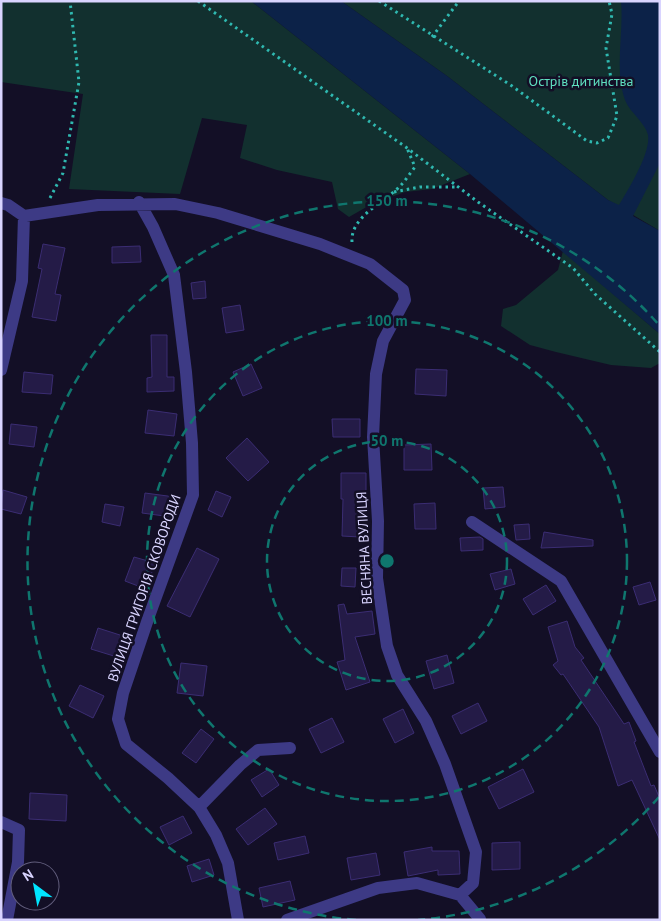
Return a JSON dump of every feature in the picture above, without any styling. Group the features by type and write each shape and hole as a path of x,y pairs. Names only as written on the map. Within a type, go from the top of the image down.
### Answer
{"street":[{"path":"1,203 8,205 24,216 98,205 139,202 174,204 218,213 292,235 353,257"},
{"name":"ВУЛИЦЯ ГРИГОРІЯ СКОВОРОДИ","path":"139,202 153,227 174,275 192,443 192,495 142,636 118,719 126,744 168,778 199,807 216,834 228,863 238,920"},
{"path":"1,370 22,281 24,216"},
{"name":"ВЕСНЯНА ВУЛИЦЯ","path":"353,257 370,264 403,290 405,300 383,340 376,374 373,437 378,520 378,578 387,646 397,675 426,722 445,764 476,852 473,883 460,895"},
{"path":"472,522 561,581 660,752"},
{"path":"199,807 240,765 258,750 290,748"},
{"path":"1,822 19,830 18,862 7,920"},
{"path":"286,920 378,888 417,883 460,895 480,919"}],"path":[{"path":"43,213 63,173 79,82 70,1"},
{"path":"198,1 407,148 458,188 573,268 595,294 658,351"},
{"path":"379,1 432,37 512,86 587,141 597,143 608,138 617,116 606,48 612,14 609,1"},
{"path":"432,37 459,1"},
{"path":"353,257 351,236 365,214 400,186 414,166 407,148"},
{"path":"391,193 420,187 458,188"}],"green space":[{"path":"1,1 251,1 470,174 432,189 405,192 370,205 349,217 338,209 332,182 277,170 240,158 247,125 202,118 180,194 69,189 83,94 1,82"},
{"name":"Острів дитинства","path":"341,1 660,1 660,231 608,200 447,76"},
{"path":"563,251 660,334 660,363 651,368 611,365 530,345 501,326 503,309 516,305 558,270"}],"water":[{"path":"251,1 341,1 447,76 608,200 619,205 643,161 648,143 646,130 627,105 622,88 620,76 621,1 660,1 660,163 633,216 660,231 660,334 470,174"}],"building":[{"path":"43,244 65,248 55,294 61,295 56,321 32,317 42,269 38,268"},
{"path":"140,246 141,262 112,263 112,247"},
{"path":"205,281 206,298 193,299 191,283"},
{"path":"240,305 244,330 226,333 222,308"},
{"path":"151,335 167,335 167,377 174,377 174,391 147,392 147,378 152,377"},
{"path":"251,364 262,388 243,396 233,372"},
{"path":"416,369 447,370 446,396 415,394"},
{"path":"24,372 53,375 51,394 22,392"},
{"path":"148,410 177,414 174,436 145,433"},
{"path":"332,419 360,419 360,437 333,437"},
{"path":"11,424 37,427 34,447 9,444"},
{"path":"247,438 269,462 248,481 226,458"},
{"path":"431,444 432,470 404,470 404,445"},
{"path":"341,473 366,473 366,499 361,499 360,537 342,536 343,499 341,499"},
{"path":"503,487 505,507 485,509 483,488"},
{"path":"3,490 27,497 21,514 1,509"},
{"path":"216,491 231,497 222,517 208,510"},
{"path":"145,493 175,497 172,517 142,513"},
{"path":"435,503 436,529 415,529 414,504"},
{"path":"105,504 124,507 120,526 102,522"},
{"path":"529,524 530,539 516,540 514,525"},
{"path":"544,532 593,540 593,546 541,548"},
{"path":"480,537 483,539 483,550 461,551 460,538"},
{"path":"197,548 219,559 190,617 167,606"},
{"path":"134,557 155,563 146,589 125,581"},
{"path":"342,568 356,568 355,587 341,586"},
{"path":"511,569 515,584 495,590 490,574"},
{"path":"650,582 656,600 639,605 633,587"},
{"path":"546,585 556,601 533,615 523,599"},
{"path":"344,604 347,614 372,611 375,634 355,637 370,682 346,690 337,662 345,660 338,605"},
{"path":"567,621 575,647 584,658 581,660 624,724 629,722 636,741 634,742 651,786 654,785 660,799 660,840 632,780 618,786 599,727 563,674 561,675 553,665 558,661 548,627"},
{"path":"98,628 123,636 117,657 91,649"},
{"path":"447,655 454,683 434,689 426,661"},
{"path":"181,663 207,666 203,696 177,693"},
{"path":"80,685 104,696 93,718 69,706"},
{"path":"478,703 487,721 461,734 452,716"},
{"path":"403,709 414,733 395,743 383,719"},
{"path":"332,718 344,742 321,753 309,729"},
{"path":"201,729 214,739 196,763 182,753"},
{"path":"269,769 279,785 262,797 251,780"},
{"path":"523,769 534,792 499,809 488,787"},
{"path":"30,793 67,795 66,821 29,819"},
{"path":"265,808 277,824 248,845 236,829"},
{"path":"183,816 192,833 169,845 160,827"},
{"path":"305,836 309,853 278,860 274,843"},
{"path":"520,842 520,869 492,870 492,843"},
{"path":"432,847 432,851 459,851 460,874 438,875 438,870 408,876 404,852"},
{"path":"376,853 380,875 351,880 347,858"},
{"path":"209,859 214,875 192,882 187,866"},
{"path":"290,881 295,900 263,907 259,888"}]}
